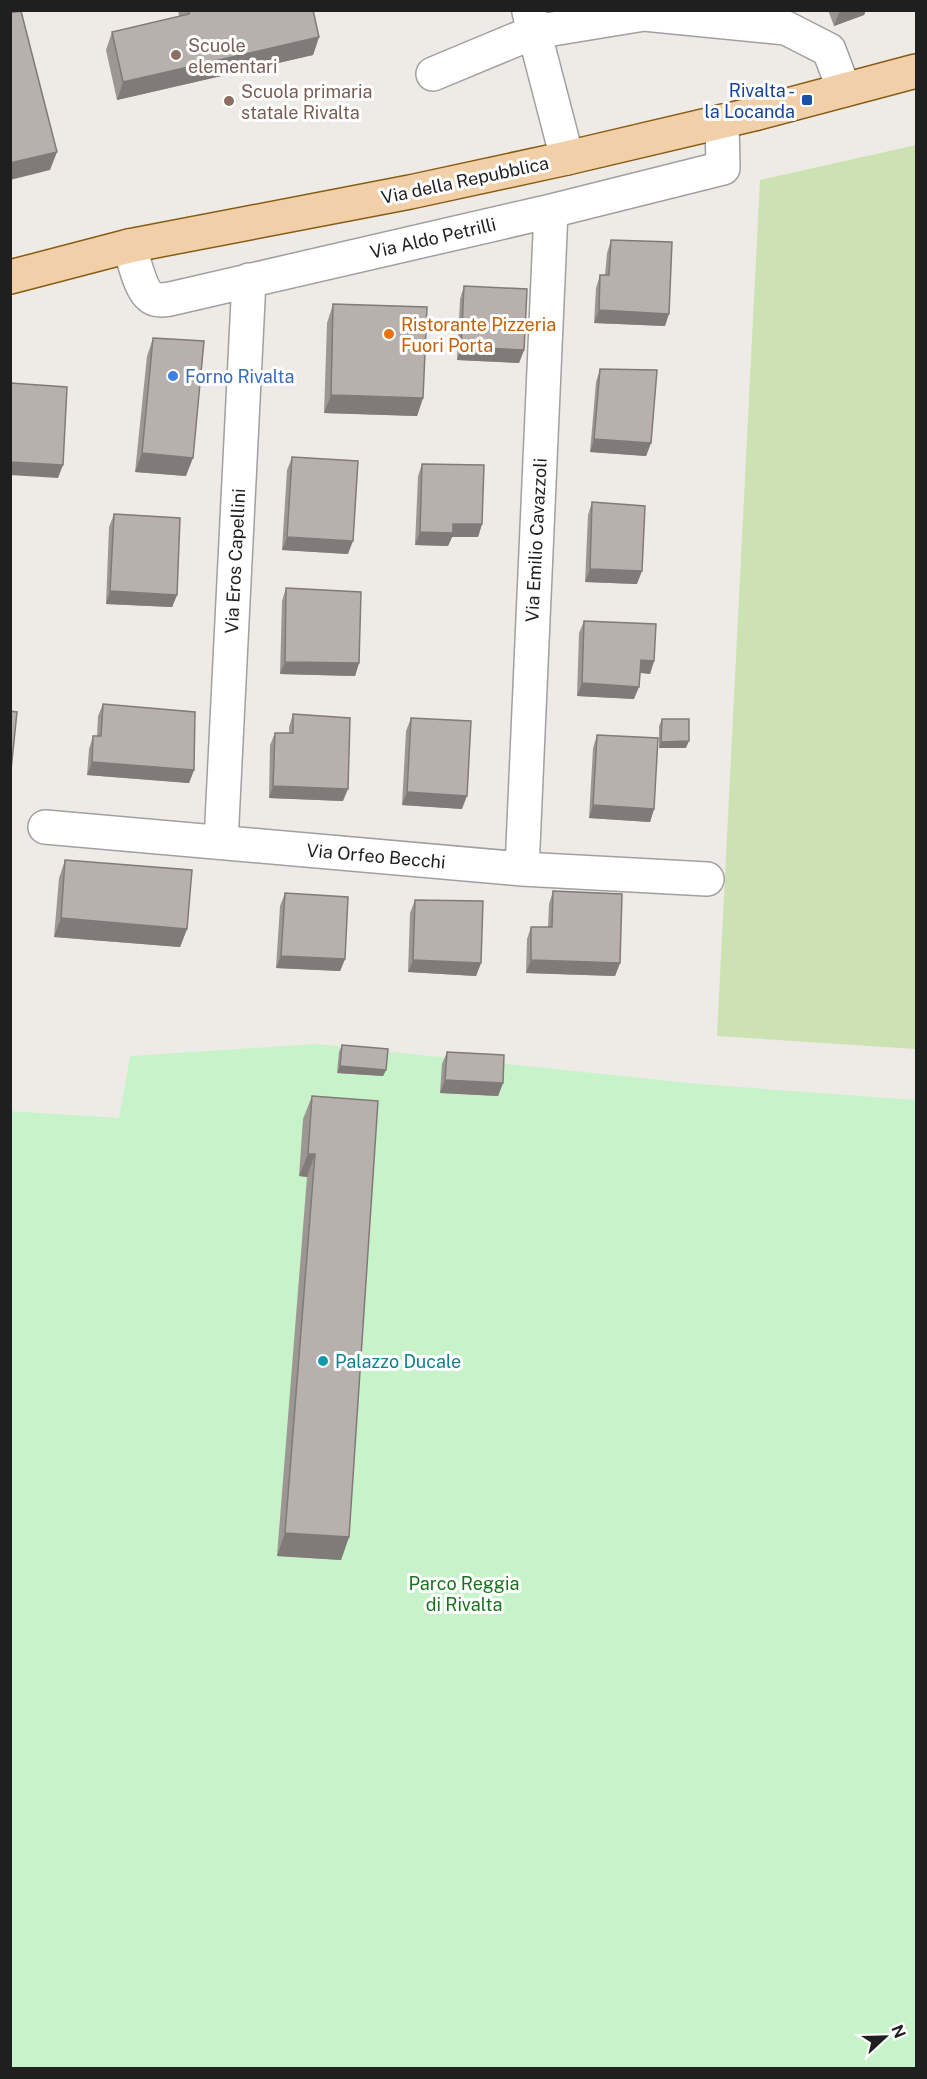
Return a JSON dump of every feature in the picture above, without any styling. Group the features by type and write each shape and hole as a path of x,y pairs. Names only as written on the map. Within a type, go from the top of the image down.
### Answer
{"main road":[{"name":"Via della Repubblica","path":"10,277 129,246 410,192 567,158 916,71"}],"street":[{"path":"433,74 532,21 644,14 786,28 829,50 843,90"},
{"path":"532,21 567,158"},
{"name":"Via Aldo Petrilli","path":"129,246 145,291 151,297 159,300 551,211 723,168 722,121"},
{"name":"Via Emilio Cavazzoli","path":"522,869 551,211"},
{"name":"Via Eros Capellini","path":"221,842 249,280"},
{"name":"Via Orfeo Becchi","path":"45,827 522,869 707,879"}],"green space":[{"path":"916,145 916,1049 717,1036 760,180"},
{"name":"Parco Reggia di Rivalta","path":"316,1044 699,1084 916,1100 916,2068 11,2068 10,1111 119,1118 130,1056"}],"building":[{"path":"189,10 313,10 319,37 123,82 112,32 189,14"},
{"path":"21,11 57,152 10,163 10,13"},
{"path":"611,240 672,242 669,314 599,310 600,275 609,275"},
{"path":"464,286 527,289 524,350 461,347"},
{"path":"333,304 427,307 423,398 331,395"},
{"path":"153,338 204,341 193,458 142,453"},
{"path":"600,369 657,370 651,443 594,439"},
{"path":"10,383 67,387 63,465 10,462"},
{"path":"292,457 358,461 353,541 287,537"},
{"path":"422,464 484,465 482,524 453,524 453,533 420,532"},
{"path":"592,502 645,506 642,571 590,569"},
{"path":"114,514 180,518 177,595 110,591"},
{"path":"286,588 361,592 359,663 285,662"},
{"path":"584,621 656,624 654,661 641,660 639,687 582,683"},
{"path":"103,704 195,712 194,770 92,762 93,736 101,736"},
{"path":"10,711 17,712 10,780"},
{"path":"293,714 350,718 348,789 273,786 275,733 293,733"},
{"path":"411,718 471,721 467,796 407,792"},
{"path":"662,719 689,719 689,741 661,742"},
{"path":"597,735 658,738 654,809 593,805"},
{"path":"65,860 192,870 187,929 61,918"},
{"path":"553,891 622,894 620,963 531,960 531,927 552,927"},
{"path":"285,893 348,897 345,959 281,956"},
{"path":"415,900 483,901 481,963 413,960"},
{"path":"342,1045 388,1049 386,1070 340,1066"},
{"path":"447,1052 504,1055 503,1083 445,1080"},
{"name":"Palazzo Ducale","path":"312,1096 378,1101 349,1537 285,1533 315,1154 308,1154"}],"place":[{"name":"Scuole elementari","path":"176,55"},
{"name":"Rivalta - la Locanda","path":"807,100"},
{"name":"Scuola primaria statale Rivalta","path":"229,101"},
{"name":"Ristorante Pizzeria Fuori Porta","path":"389,334"},
{"name":"Forno Rivalta","path":"173,376"},
{"name":"Palazzo Ducale","path":"323,1361"}]}
